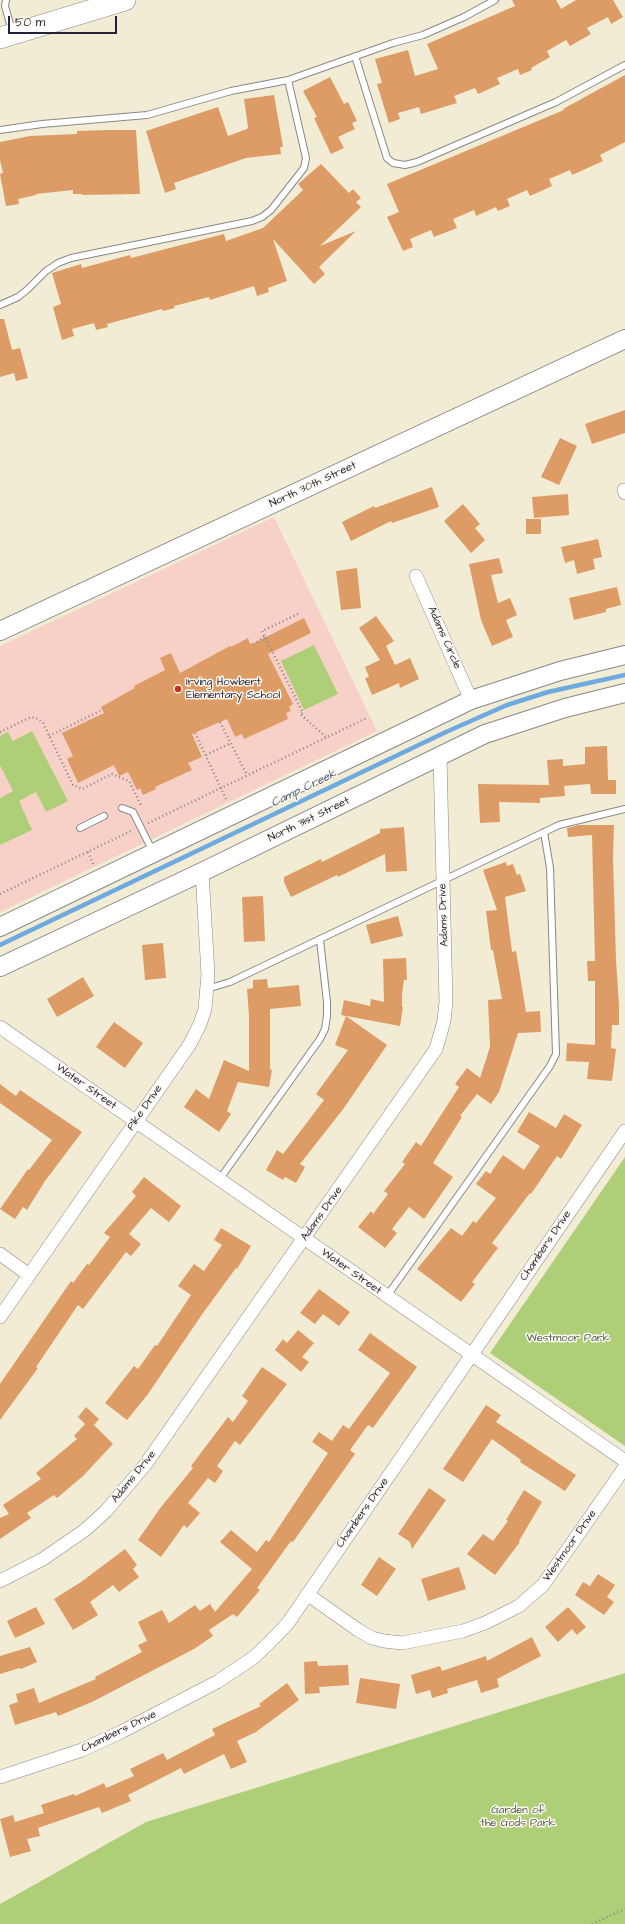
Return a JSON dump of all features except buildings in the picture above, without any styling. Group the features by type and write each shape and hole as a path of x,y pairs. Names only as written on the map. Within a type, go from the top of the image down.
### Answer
{"main road":[{"path":"6,36 125,0"},
{"name":"North 30th Street","path":"0,631 625,339"},
{"path":"0,927 471,700 560,671 625,656"},
{"name":"North 31st Street","path":"0,967 202,872 485,734 534,717 597,699 625,693"}],"street":[{"name":"Adams Circle","path":"416,576 471,700"},
{"name":"Adams Drive","path":"0,1581 23,1570 65,1545 106,1511 145,1466 304,1240 436,1048 444,1021 446,1002 440,756"},
{"name":"Pike Drive","path":"0,1317 190,1044 205,1009 207,989 202,872"},
{"name":"Water Street","path":"0,1027 304,1240 625,1460"},
{"name":"Chambers Drive","path":"0,1777 82,1750 121,1732 223,1679 253,1658 269,1643 288,1622 625,1131"},
{"path":"0,1254 29,1275"},
{"name":"Westmoor Drive","path":"307,1594 358,1630 372,1638 384,1641 402,1643 463,1631 485,1623 519,1606 543,1585 625,1467"}],"lane":[{"path":"6,0 6,36"},
{"path":"0,130 42,124 147,115 231,92 288,80 393,43 423,35 464,17 495,0"},
{"path":"355,56 387,158 393,163 405,165 417,162 556,102 625,65"},
{"path":"0,305 18,297 46,271 58,263 71,258 252,221 262,217 271,210 304,168 306,158 288,80"},
{"path":"122,808 133,812 154,853"},
{"path":"207,989 230,982 544,832 570,822 625,809"},
{"path":"80,828 104,816"},
{"path":"387,1297 550,1066 556,1054 550,868 544,832"},
{"path":"218,1180 320,1039 325,1029 327,1002 320,940"}],"path":[{"path":"298,614 262,631 303,712 300,714 326,737"},
{"path":"277,623 280,628"},
{"path":"257,642 265,636"},
{"path":"49,736 100,711"},
{"path":"0,732 31,717 38,718 43,723 73,785 82,789 112,774 129,781 143,808"},
{"path":"0,894 366,718"},
{"path":"220,722 248,775"},
{"path":"196,733 227,802"},
{"path":"206,755 231,743"},
{"path":"146,815 150,822"},
{"path":"592,1924 625,1909"}],"shaded area":[{"name":"Irving Howbert Elementary School","path":"274,517 377,731 0,912 0,646"}],"green space":[{"path":"314,645 338,694 304,710 281,661"},
{"path":"32,731 68,801 46,812 36,792 19,801 32,830 0,845 0,798 13,791 0,765 0,736 8,732 13,741"},
{"name":"Westmoor Park","path":"625,1157 625,1446 490,1353"},
{"name":"Garden of the Gods Park","path":"625,1673 625,1924 0,1924 0,1904 146,1822"}],"waterway":[{"name":"Camp Creek","path":"0,945 446,732 507,705 548,692 625,675"}],"place":[{"name":"Irving Howbert Elementary School","path":"178,689"}]}
